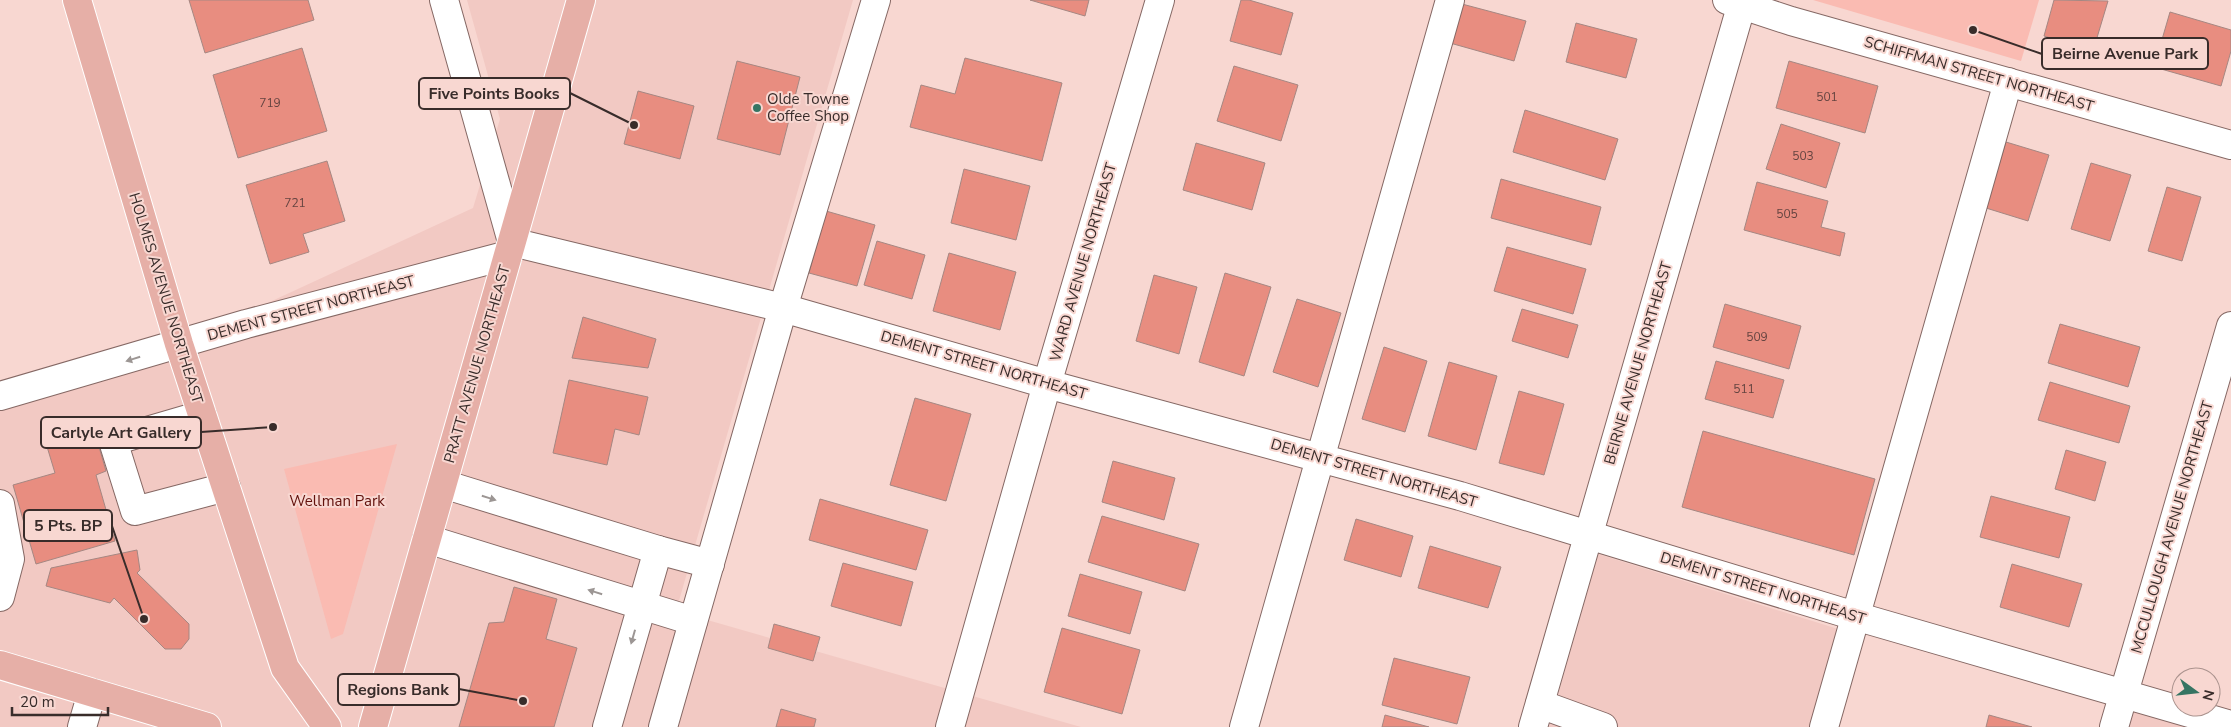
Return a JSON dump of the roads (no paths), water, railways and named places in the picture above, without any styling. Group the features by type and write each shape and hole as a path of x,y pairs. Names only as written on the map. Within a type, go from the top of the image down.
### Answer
{"main road":[{"name":"HOLMES AVENUE NORTHEAST","path":"77,0 179,344 285,668 327,727"},
{"name":"PRATT AVENUE NORTHEAST","path":"373,727 581,0"},
{"path":"0,665 207,727"}],"street":[{"path":"444,0 510,249"},
{"path":"663,727 783,308 876,0"},
{"name":"WARD AVENUE NORTHEAST","path":"950,727 1046,384 1160,0"},
{"path":"1244,727 1450,0"},
{"name":"SCHIFFMAN STREET NORTHEAST","path":"1737,2 1791,20 2231,145"},
{"name":"BEIRNE AVENUE NORTHEAST","path":"1537,715 1737,2"},
{"path":"1824,727 2008,82"},
{"name":"DEMENT STREET NORTHEAST","path":"0,396 510,249 783,308 1046,384 1460,496 1855,616 2231,725"},
{"name":"MCCULLOUGH AVENUE NORTHEAST","path":"2114,727 2231,326"},
{"path":"202,415 113,441 135,510 226,486"},
{"path":"443,484 658,550 710,564"},
{"path":"0,504 10,559 0,597"},
{"path":"427,539 642,607 693,621"},
{"path":"607,727 658,550"},
{"path":"82,727 92,693"},
{"path":"1537,715 1603,727"}],"place":[{"name":"Beirne Avenue Park","path":"1973,30"},
{"name":"Olde Towne Coffee Shop","path":"757,108"},
{"name":"Five Points Books","path":"634,125"},
{"name":"Carlyle Art Gallery","path":"273,427"},
{"name":"5 Pts. BP","path":"144,619"},
{"name":"Regions Bank","path":"523,701"}],"park label":[{"name":"Wellman Park","path":"337,501"}]}
